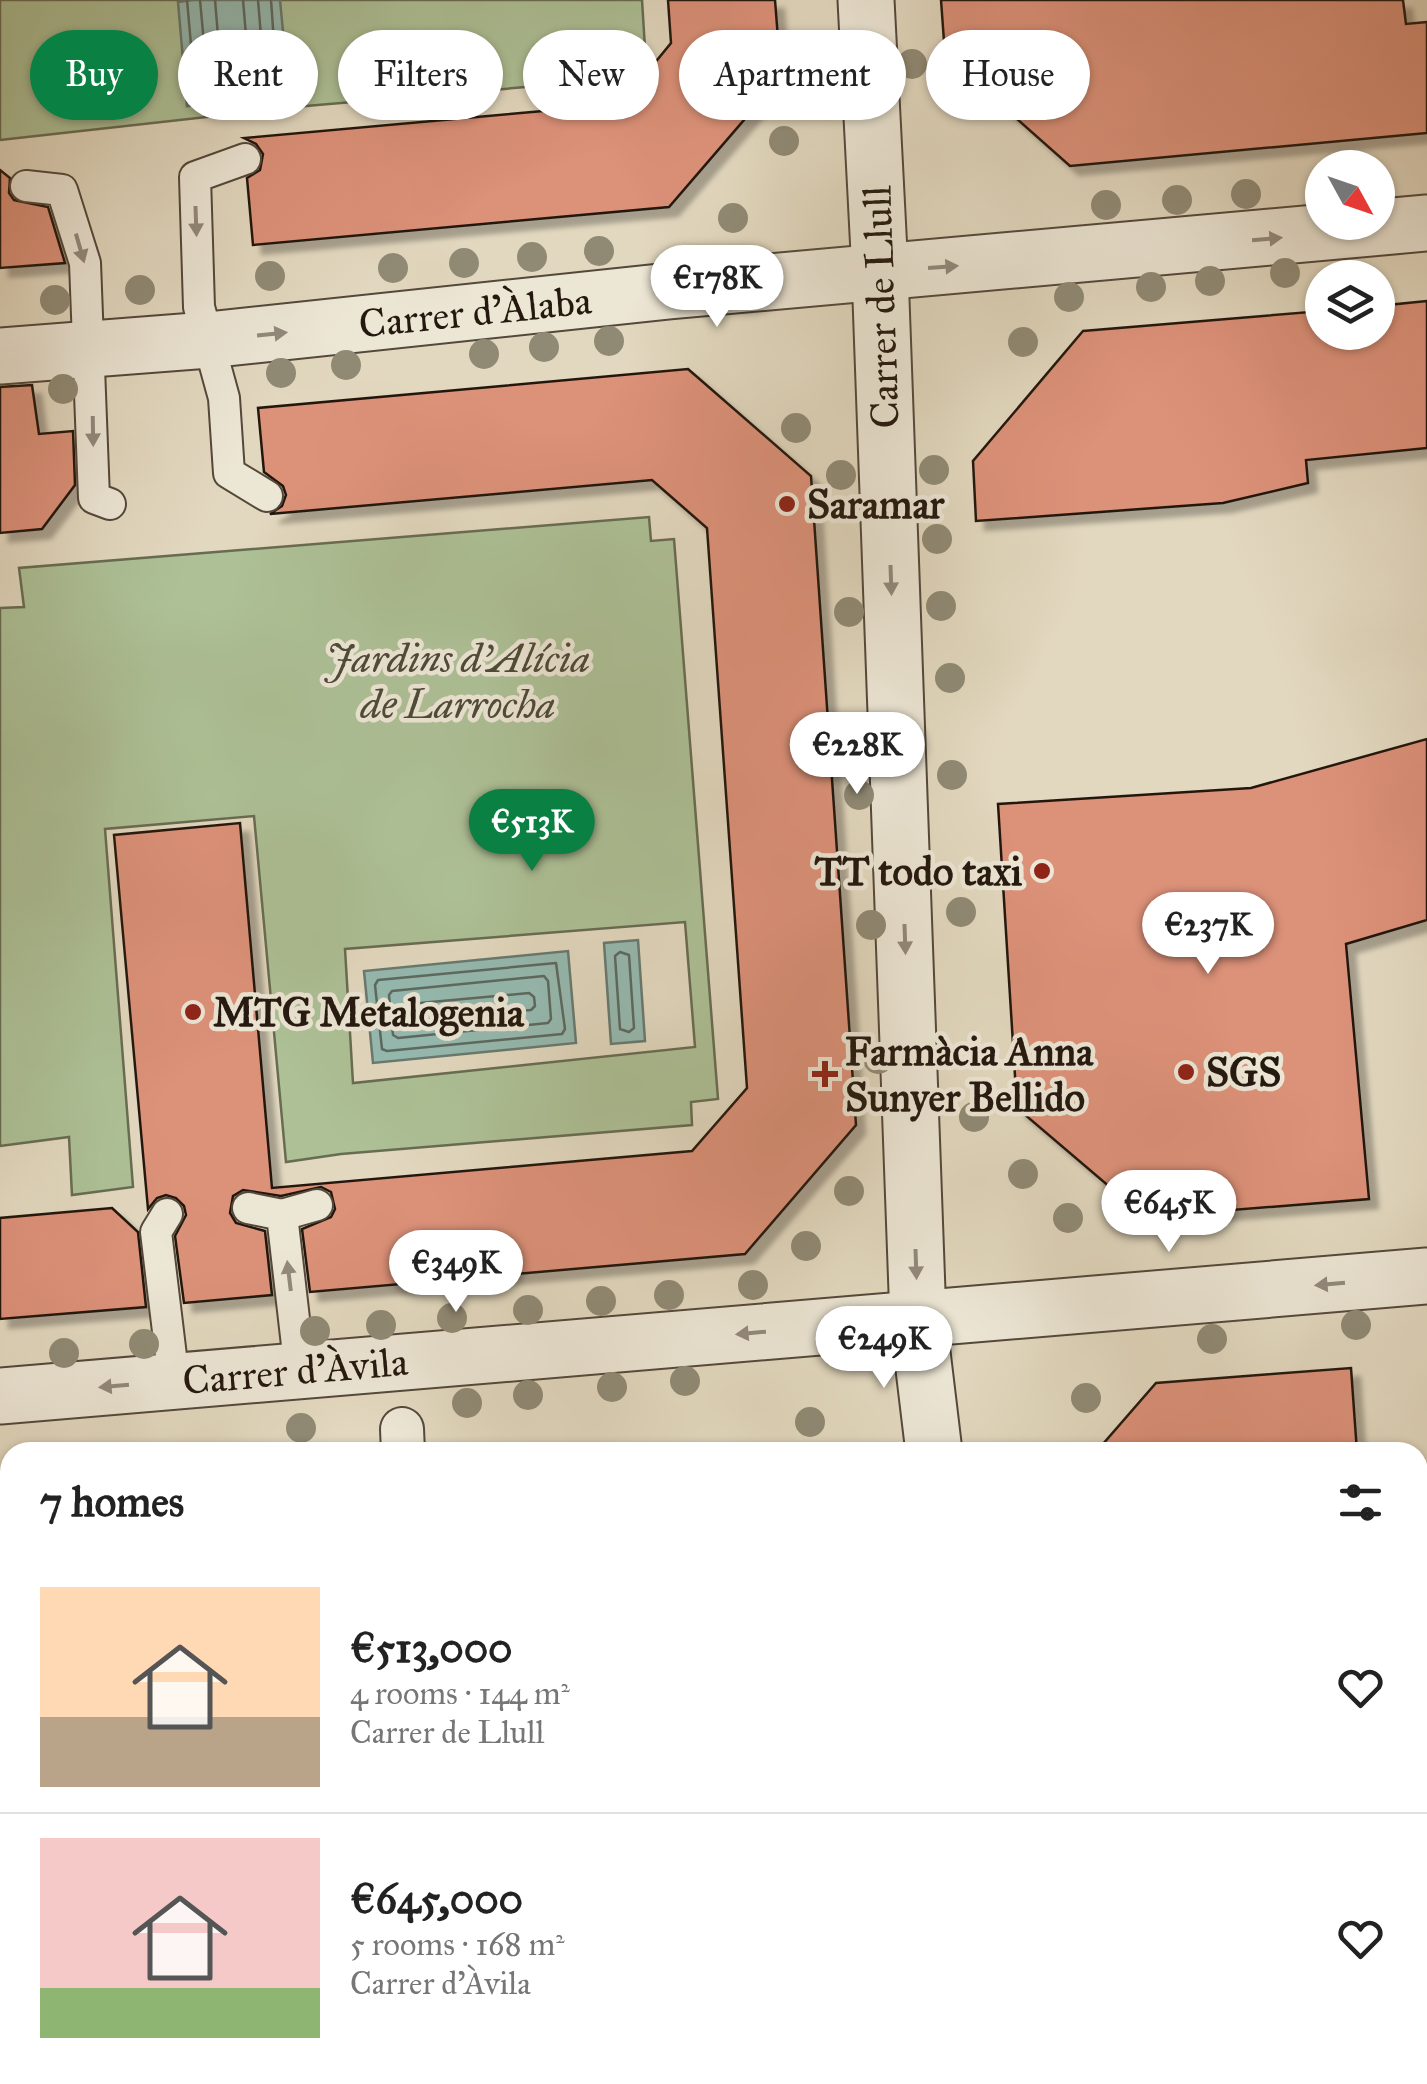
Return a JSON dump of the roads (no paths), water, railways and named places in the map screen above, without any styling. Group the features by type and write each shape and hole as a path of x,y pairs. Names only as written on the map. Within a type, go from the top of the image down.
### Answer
{"street":[{"name":"Carrer de Llull","path":"866,0 880,272 918,1318 933,1442"},
{"name":"Carrer d'Àlaba","path":"0,356 208,340 880,272 1427,224"},
{"name":"Carrer d'Àvila","path":"0,1396 1427,1276"}],"lane":[{"path":"245,159 195,177 199,307 224,398 230,473 266,496"},
{"path":"26,186 62,190 85,264 94,498 110,504"},
{"path":"248,1208 282,1215 317,1205"},
{"path":"167,1214 156,1232 174,1381"},
{"path":"282,1215 300,1371"}],"water":[{"path":"280,0 283,30 180,30 178,2"},
{"path":"638,940 645,1041 611,1044 604,943"},
{"path":"568,951 576,1043 373,1063 364,971"}],"place":[{"name":"Saramar","path":"787,504"},
{"name":"TT todo taxi","path":"1042,871"},
{"name":"MTG Metalogenia","path":"193,1012"},
{"name":"SGS","path":"1186,1072"},
{"name":"Farmàcia Anna Sunyer Bellido","path":"825,1074"}],"park label":[{"name":"Jardins d'Alícia de Larrocha","path":"458,681"}]}
